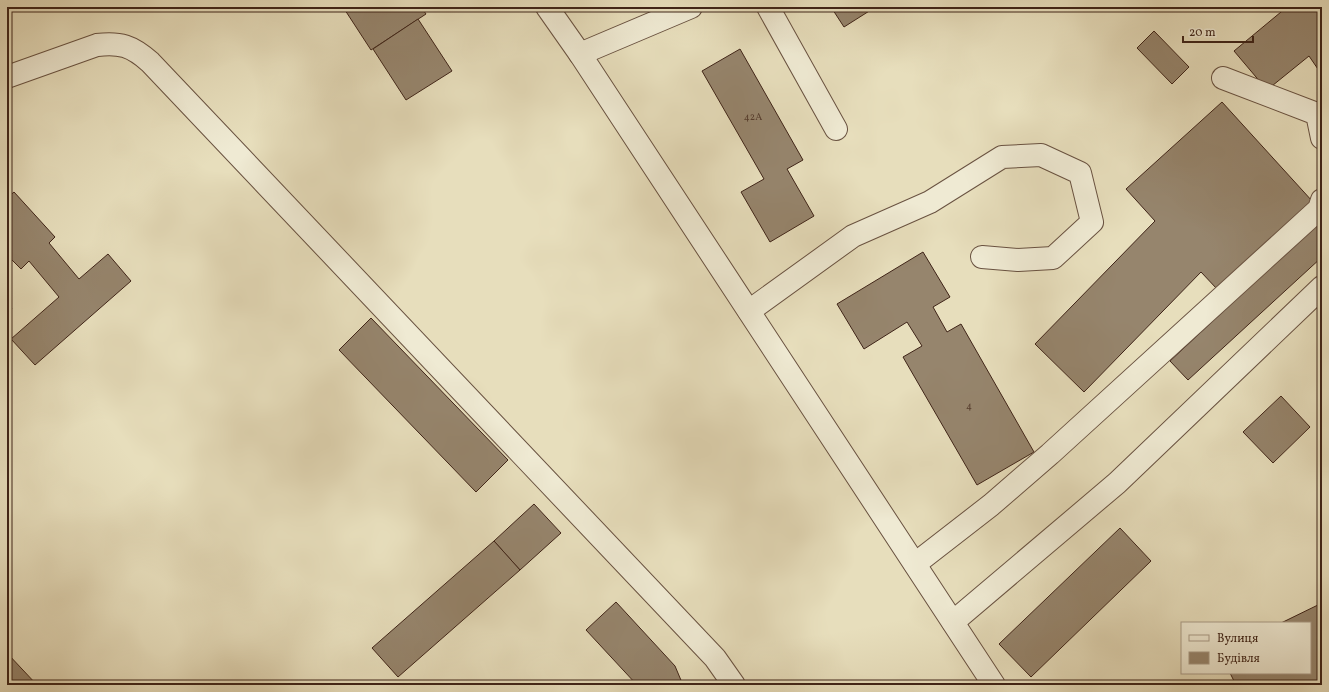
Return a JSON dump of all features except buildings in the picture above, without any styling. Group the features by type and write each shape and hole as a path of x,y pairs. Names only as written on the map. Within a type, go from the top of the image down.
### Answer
{"street":[{"path":"547,7 580,54 994,685"},
{"path":"580,54 691,7"},
{"path":"768,7 836,129"},
{"path":"7,77 97,45 112,43 126,46 139,52 715,658 734,685"},
{"path":"1223,78 1317,114 1322,138"},
{"path":"749,311 853,236 930,202 1002,157 1041,155 1080,173 1092,222 1053,258 1018,260 982,257"},
{"path":"915,564 991,505 1050,454 1320,209 1322,200"},
{"path":"953,622 1117,483 1322,287"}]}
